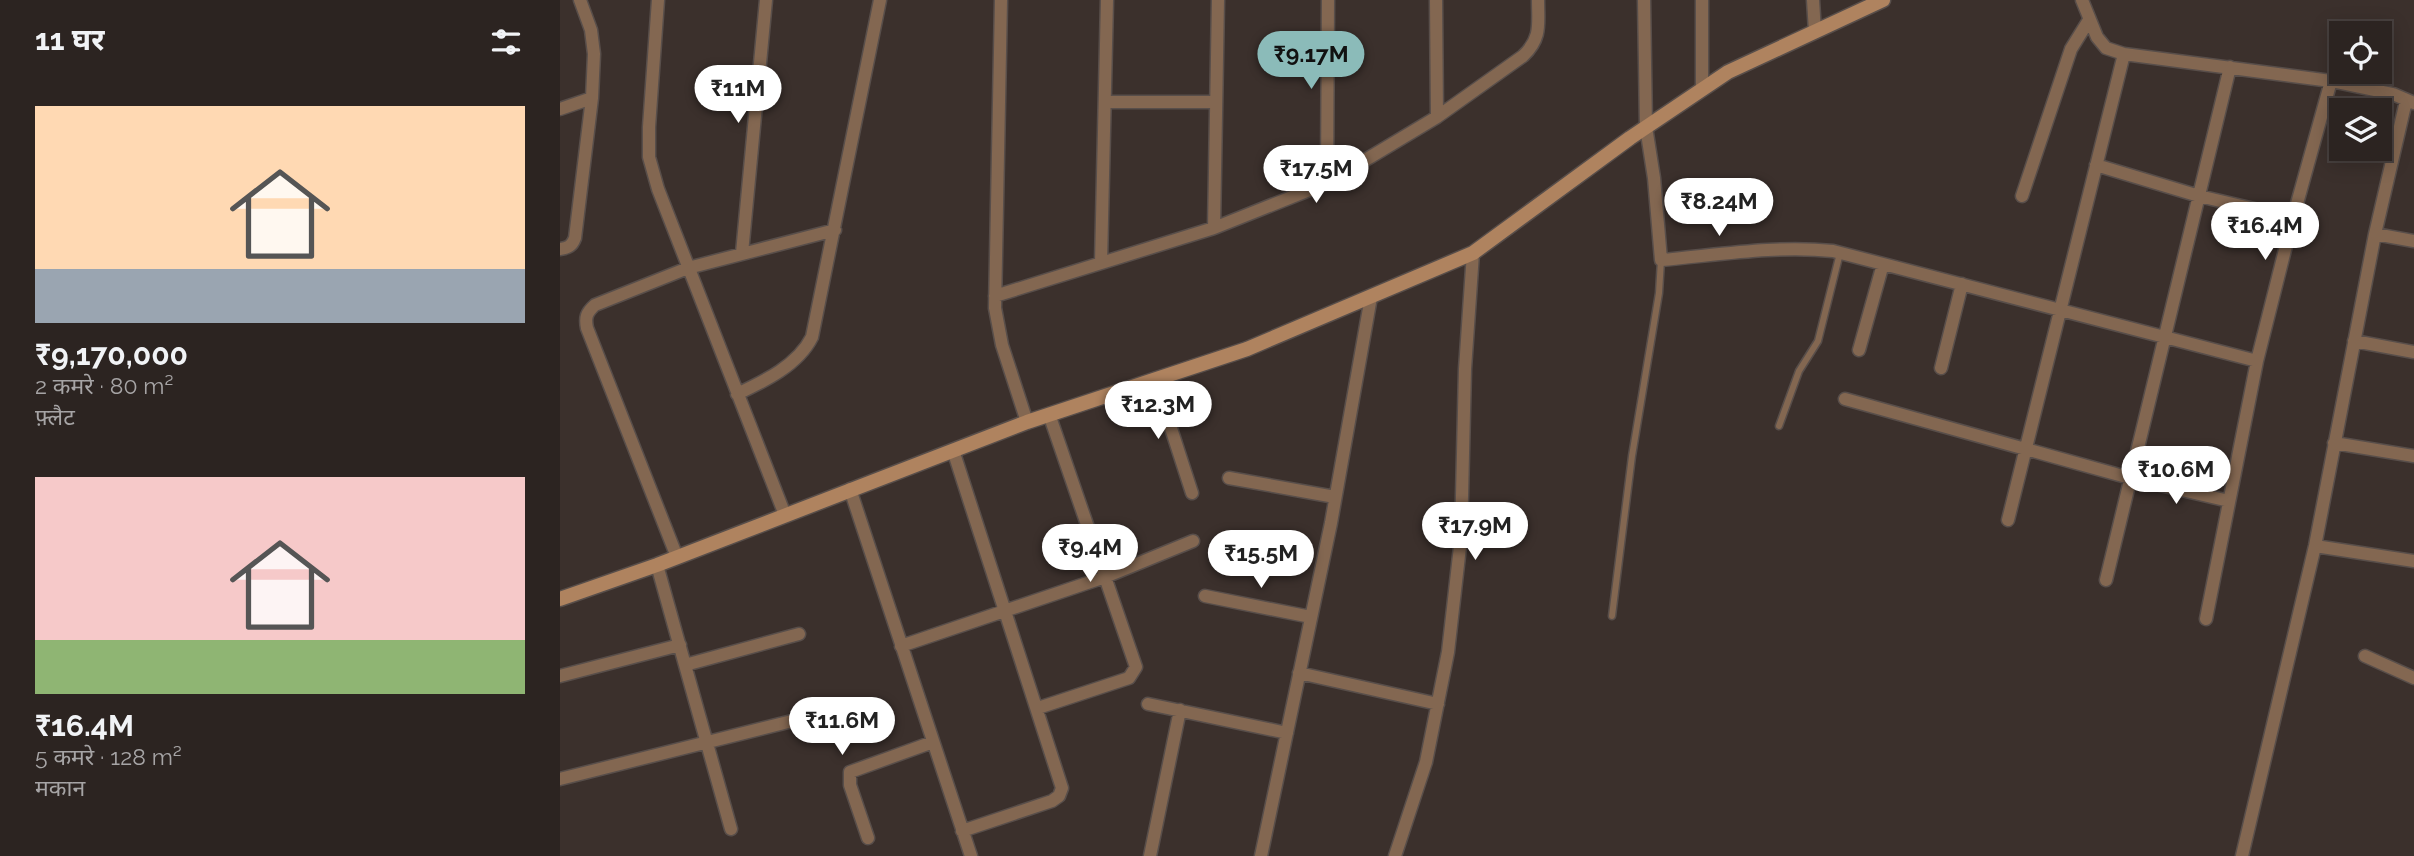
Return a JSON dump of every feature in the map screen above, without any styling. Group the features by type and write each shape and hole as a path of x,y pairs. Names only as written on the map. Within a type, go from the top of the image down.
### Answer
{"street":[{"path":"560,249 573,244 575,238 592,98 594,54 591,30 580,0"},
{"path":"658,0 649,157 657,189 785,515"},
{"path":"742,253 766,0"},
{"path":"737,394 771,376 806,348 816,324 880,0"},
{"path":"1001,0 995,308 1002,345 1027,422"},
{"path":"1101,263 1107,0"},
{"path":"1214,228 1218,0"},
{"path":"1327,183 1328,0"},
{"path":"1436,0 1437,117"},
{"path":"995,296 1214,228 1327,183 1437,117 1524,55 1537,37 1538,0"},
{"path":"1644,0 1646,127 1654,178 1661,260 1804,248 1839,253 2257,361"},
{"path":"1702,0 1702,90"},
{"path":"1813,0 1815,32"},
{"path":"560,599 657,565 1027,422 1247,349 1473,254 1646,127 1728,72 1883,0"},
{"path":"2082,0 2097,37 2106,48 2124,54 2329,81"},
{"path":"2022,196 2071,49 2089,20"},
{"path":"2008,520 2124,54"},
{"path":"2106,580 2230,67"},
{"path":"2206,619 2257,361 2330,84"},
{"path":"2242,856 2315,546 2375,234 2410,102 2393,94 2345,84"},
{"path":"560,109 592,98"},
{"path":"1105,102 1216,102"},
{"path":"2096,165 2199,196 2293,218"},
{"path":"677,557 585,319 587,312 595,305 688,268 835,230"},
{"path":"2375,234 2414,241"},
{"path":"1395,856 1426,762 1448,652 1461,538 1465,381 1473,254"},
{"path":"1858,350 1884,264"},
{"path":"1941,368 1962,284"},
{"path":"1261,856 1335,497 1371,297"},
{"path":"2354,341 2414,352"},
{"path":"1156,379 1192,493"},
{"path":"1845,399 2130,478 2229,501"},
{"path":"1038,708 1129,678 1135,672 1134,661 1049,414"},
{"path":"2334,443 2414,456"},
{"path":"953,450 1062,788 1059,796 1052,801 962,831"},
{"path":"1228,478 1335,497"},
{"path":"849,489 971,856"},
{"path":"901,646 1105,577 1193,541"},
{"path":"2315,546 2414,561"},
{"path":"657,565 731,829"},
{"path":"1205,596 1311,617"},
{"path":"685,665 799,634"},
{"path":"560,676 680,645"},
{"path":"2365,656 2414,678"},
{"path":"1299,673 1438,704"},
{"path":"1148,704 1287,733"},
{"path":"1150,856 1180,710"},
{"path":"560,779 808,717"},
{"path":"867,838 850,785 850,772 933,742"}],"lane":[{"path":"1779,426 1799,370 1818,341 1839,253"},
{"path":"1612,616 1632,456 1659,293 1661,260"}]}
